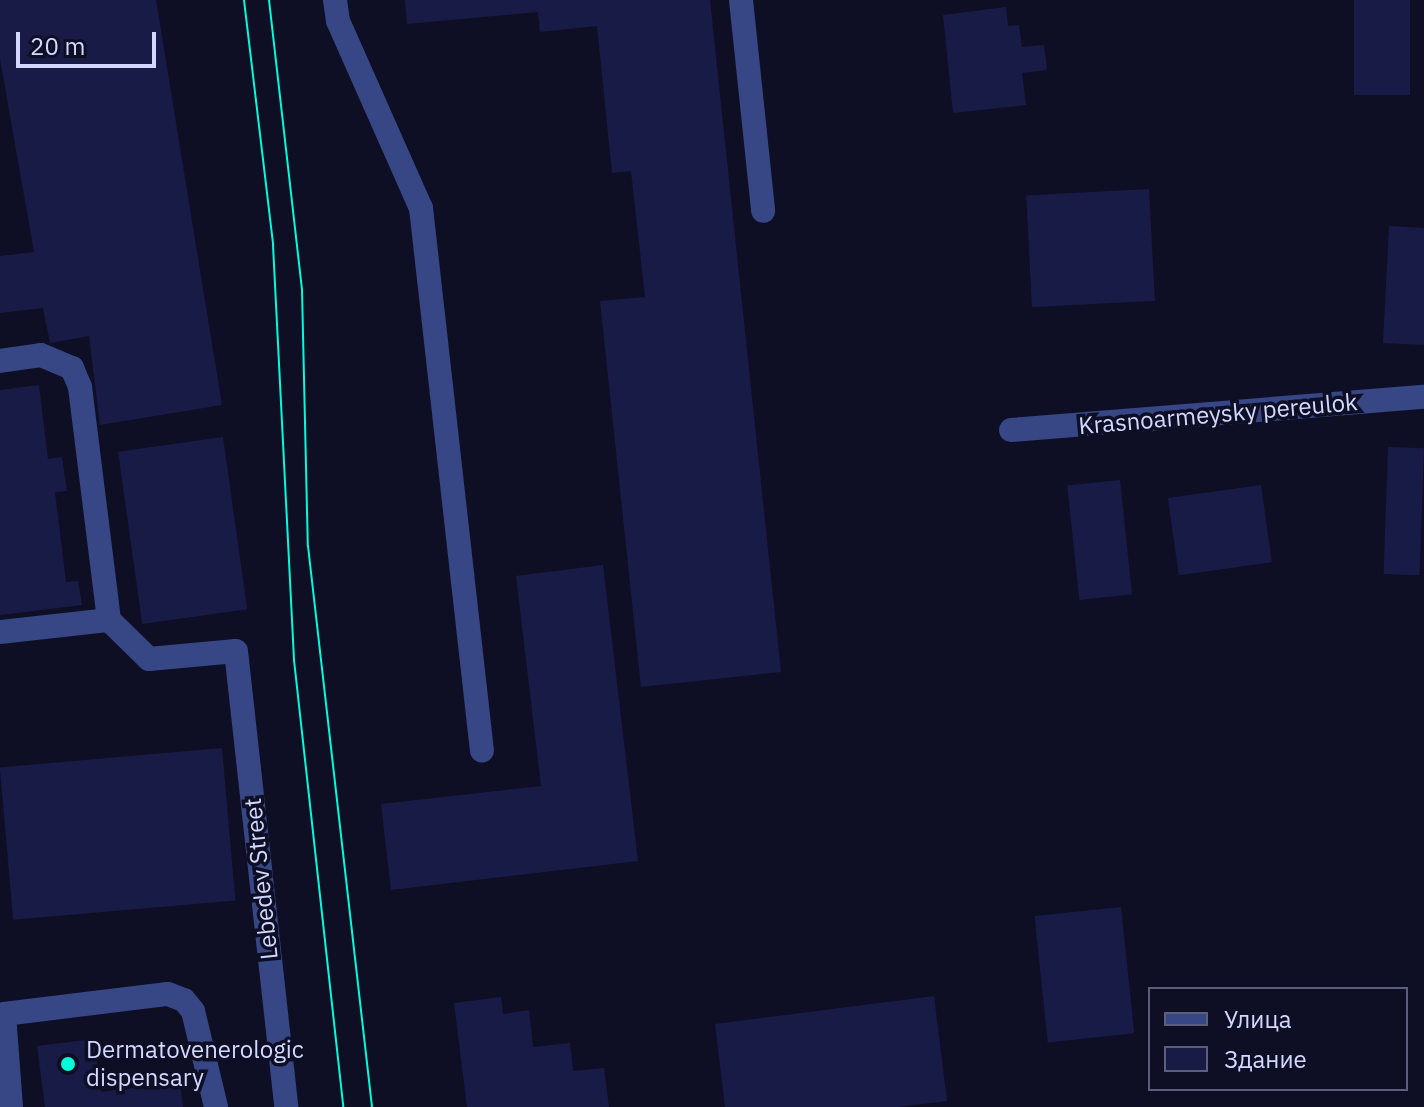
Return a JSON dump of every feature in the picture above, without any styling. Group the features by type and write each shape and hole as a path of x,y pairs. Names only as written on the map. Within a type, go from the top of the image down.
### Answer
{"street":[{"path":"335,0 338,21 421,208 482,751"},
{"path":"741,0 763,211"},
{"path":"0,361 56,358 72,368 80,387 109,620 0,632"},
{"name":"Krasnoarmeysky pereulok","path":"1011,430 1424,397"},
{"name":"Lebedev Street","path":"109,620 149,659 236,651 286,1107"},
{"path":"11,1107 4,1014 168,994 184,1000 193,1011 216,1107"}],"building":[{"path":"0,0 156,0 222,405 100,425 89,336 50,343 43,308 0,313 0,256 34,252 0,59"},
{"path":"405,0 710,0 781,672 641,687 600,301 645,297 631,171 612,173 597,26 540,32 538,12 407,24"},
{"path":"1354,0 1410,0 1410,95 1354,95"},
{"path":"1006,7 1008,26 1019,25 1022,47 1044,45 1047,70 1022,73 1026,105 953,113 943,15"},
{"path":"1149,189 1155,301 1032,307 1026,195"},
{"path":"1389,226 1424,228 1424,345 1383,343"},
{"path":"39,385 48,459 62,457 67,491 55,492 66,582 78,581 82,605 0,615 0,390"},
{"path":"223,437 247,609 142,624 118,452"},
{"path":"1388,447 1424,448 1420,575 1384,574"},
{"path":"1120,480 1132,594 1079,600 1067,486"},
{"path":"1261,485 1272,562 1179,575 1168,498"},
{"path":"603,565 638,861 391,890 381,804 541,786 516,576"},
{"path":"222,748 235,900 13,920 0,767"},
{"path":"1121,907 1134,1033 1048,1042 1034,916"},
{"path":"934,996 947,1101 898,1107 725,1107 715,1024"},
{"path":"501,997 503,1014 529,1010 533,1047 570,1043 573,1071 604,1068 609,1107 467,1107 454,1003"},
{"name":"Dermatovenerologic dispensary","path":"94,1039 101,1092 180,1082 183,1107 45,1107 37,1046"}],"tram line":[{"path":"244,0 273,245 294,660 343,1107"},
{"path":"269,0 302,290 308,546 372,1107"}],"place":[{"name":"Dermatovenerologic dispensary","path":"68,1064"}]}
